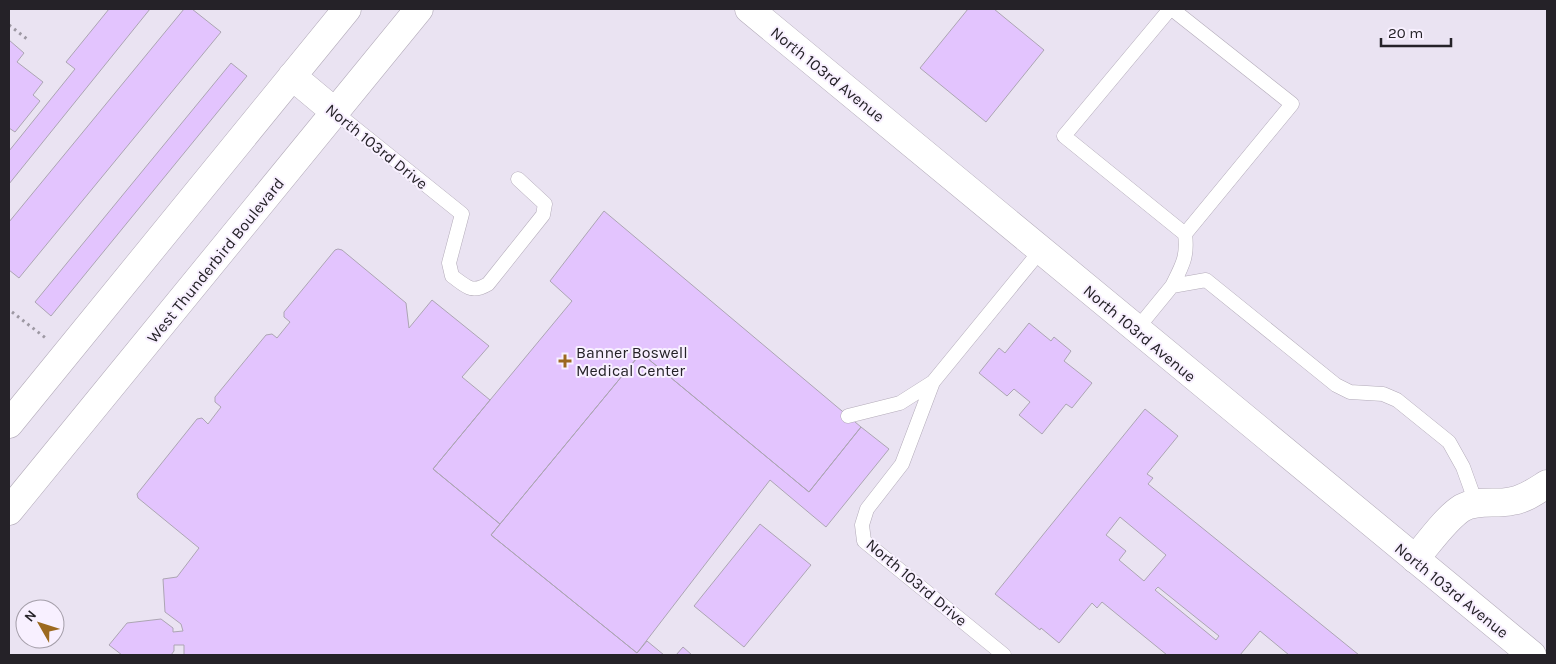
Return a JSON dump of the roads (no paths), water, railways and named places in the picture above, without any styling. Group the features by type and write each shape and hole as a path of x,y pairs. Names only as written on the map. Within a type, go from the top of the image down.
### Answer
{"street":[{"path":"9,424 347,9"},
{"name":"West Thunderbird Boulevard","path":"9,511 419,9"},
{"name":"North 103rd Avenue","path":"749,9 1532,655"},
{"name":"North 103rd Drive","path":"292,76 335,112"},
{"path":"1415,560 1452,515 1464,507 1476,503 1514,501 1529,495 1547,484"}],"lane":[{"path":"1136,330 1172,286 1185,262 1185,234 1292,104 1171,9 1064,136 1185,234"},
{"name":"North 103rd Drive","path":"335,112 462,214 449,263 452,276 469,288 478,290 488,284 543,215 545,204 518,180"},
{"name":"North 103rd Drive","path":"1004,655 864,541 862,524 867,509 902,464 933,382 1041,250"},
{"path":"1172,286 1206,280 1336,385 1350,392 1383,394 1397,400 1449,442 1463,466 1476,503"},
{"path":"848,416 900,404 933,382"}],"place":[{"name":"Banner Boswell Medical Center","path":"565,361"}]}
